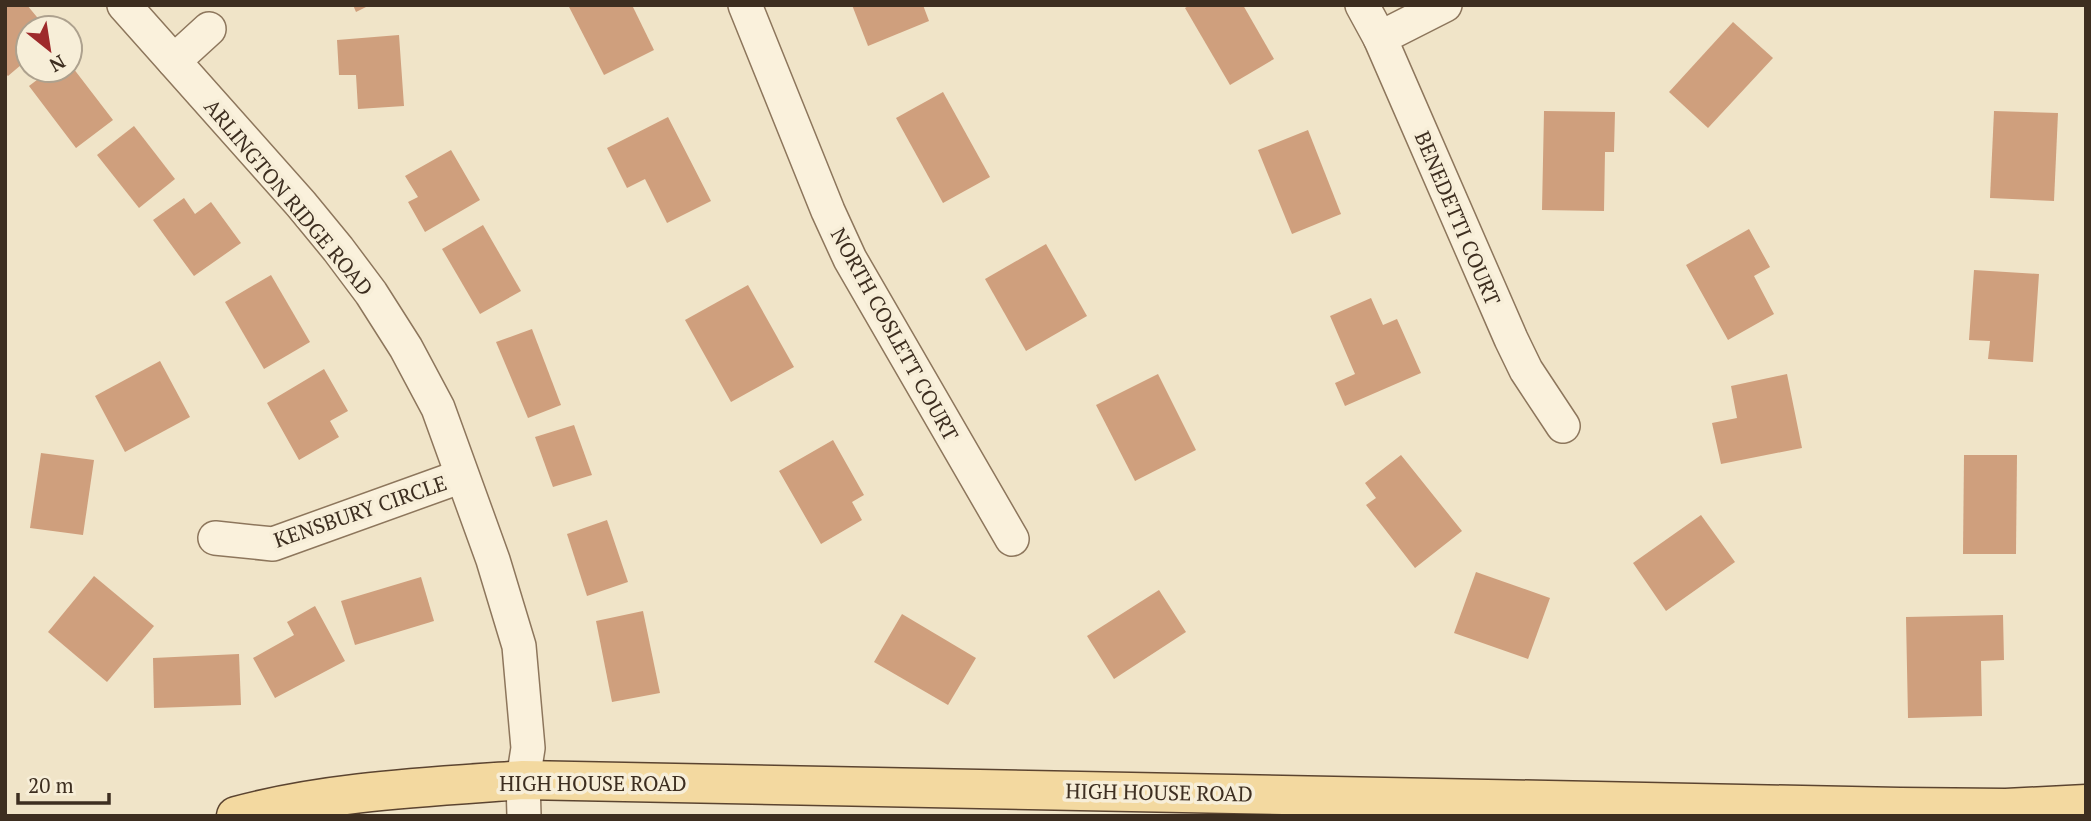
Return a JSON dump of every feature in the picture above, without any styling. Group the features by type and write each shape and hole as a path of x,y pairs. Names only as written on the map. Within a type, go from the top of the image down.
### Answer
{"main road":[{"name":"HIGH HOUSE ROAD","path":"236,816 272,806 399,789 524,798 2006,808 2086,804"}],"street":[{"name":"ARLINGTON RIDGE ROAD","path":"124,5 301,204 371,293 406,348 438,408 493,560 519,646 528,748 524,798"},
{"name":"NORTH COSLETT COURT","path":"745,5 850,259 1012,539"},
{"name":"BENEDETTI COURT","path":"1362,5 1380,38 1511,339 1527,370 1563,426"},
{"path":"1380,38 1445,5"},
{"path":"174,61 209,29"},
{"name":"KENSBURY CIRCLE","path":"215,538 273,544 462,476"}],"building":[{"path":"5,5 27,5 34,14 14,14 14,71 8,76 5,73"},
{"path":"353,5 370,5 356,12"},
{"path":"568,5 632,5 654,50 604,75"},
{"path":"852,5 923,5 929,21 868,46"},
{"path":"1190,5 1243,5 1274,59 1230,85 1185,8"},
{"path":"1733,22 1773,58 1708,128 1669,92"},
{"path":"399,35 404,106 358,109 356,75 339,75 337,40"},
{"path":"84,82 113,120 76,148 29,86"},
{"path":"943,92 990,177 943,203 896,118"},
{"path":"1544,111 1615,112 1614,152 1605,152 1604,211 1542,210"},
{"path":"1994,111 2058,113 2054,201 1990,198"},
{"path":"668,117 711,201 667,223 645,179 627,188 607,148"},
{"path":"134,126 175,179 139,208 97,155"},
{"path":"1308,130 1341,214 1292,234 1258,150"},
{"path":"451,150 480,200 425,232 408,202 418,197 405,176"},
{"path":"184,198 195,214 211,202 241,243 194,276 153,220"},
{"path":"483,225 521,291 480,314 442,249"},
{"path":"1749,229 1770,267 1754,276 1774,314 1728,340 1686,265"},
{"path":"1046,244 1087,316 1026,351 985,279"},
{"path":"1974,270 2039,274 2033,362 1988,359 1990,341 1969,340"},
{"path":"271,275 310,342 264,369 225,302"},
{"path":"748,285 794,367 731,402 685,320"},
{"path":"1371,298 1383,325 1397,319 1421,373 1345,406 1335,383 1355,374 1330,316"},
{"path":"532,329 561,405 528,418 496,342"},
{"path":"160,361 190,417 125,452 95,396"},
{"path":"324,369 348,411 330,421 339,437 299,460 267,403"},
{"path":"1158,374 1196,450 1135,481 1096,405"},
{"path":"1787,374 1802,448 1721,464 1712,423 1737,418 1731,386"},
{"path":"574,425 592,475 553,487 535,437"},
{"path":"833,440 864,495 852,502 862,520 821,544 779,471"},
{"path":"41,453 94,460 83,535 30,528"},
{"path":"1401,455 1462,531 1415,568 1366,505 1376,498 1365,483"},
{"path":"1964,455 2017,455 2016,554 1963,554"},
{"path":"1701,515 1735,562 1666,611 1633,563"},
{"path":"607,520 628,582 587,596 567,534"},
{"path":"1476,572 1550,598 1528,659 1454,633"},
{"path":"94,576 154,626 107,682 48,632"},
{"path":"421,577 434,621 355,645 341,601"},
{"path":"1159,590 1186,632 1114,679 1087,636"},
{"path":"315,606 345,661 275,698 253,658 294,635 287,622"},
{"path":"643,611 660,693 612,702 596,621"},
{"path":"902,614 976,658 948,705 874,662"},
{"path":"2003,615 2004,660 1981,661 1982,716 1908,718 1906,617"},
{"path":"239,654 241,705 154,708 153,658"}]}
